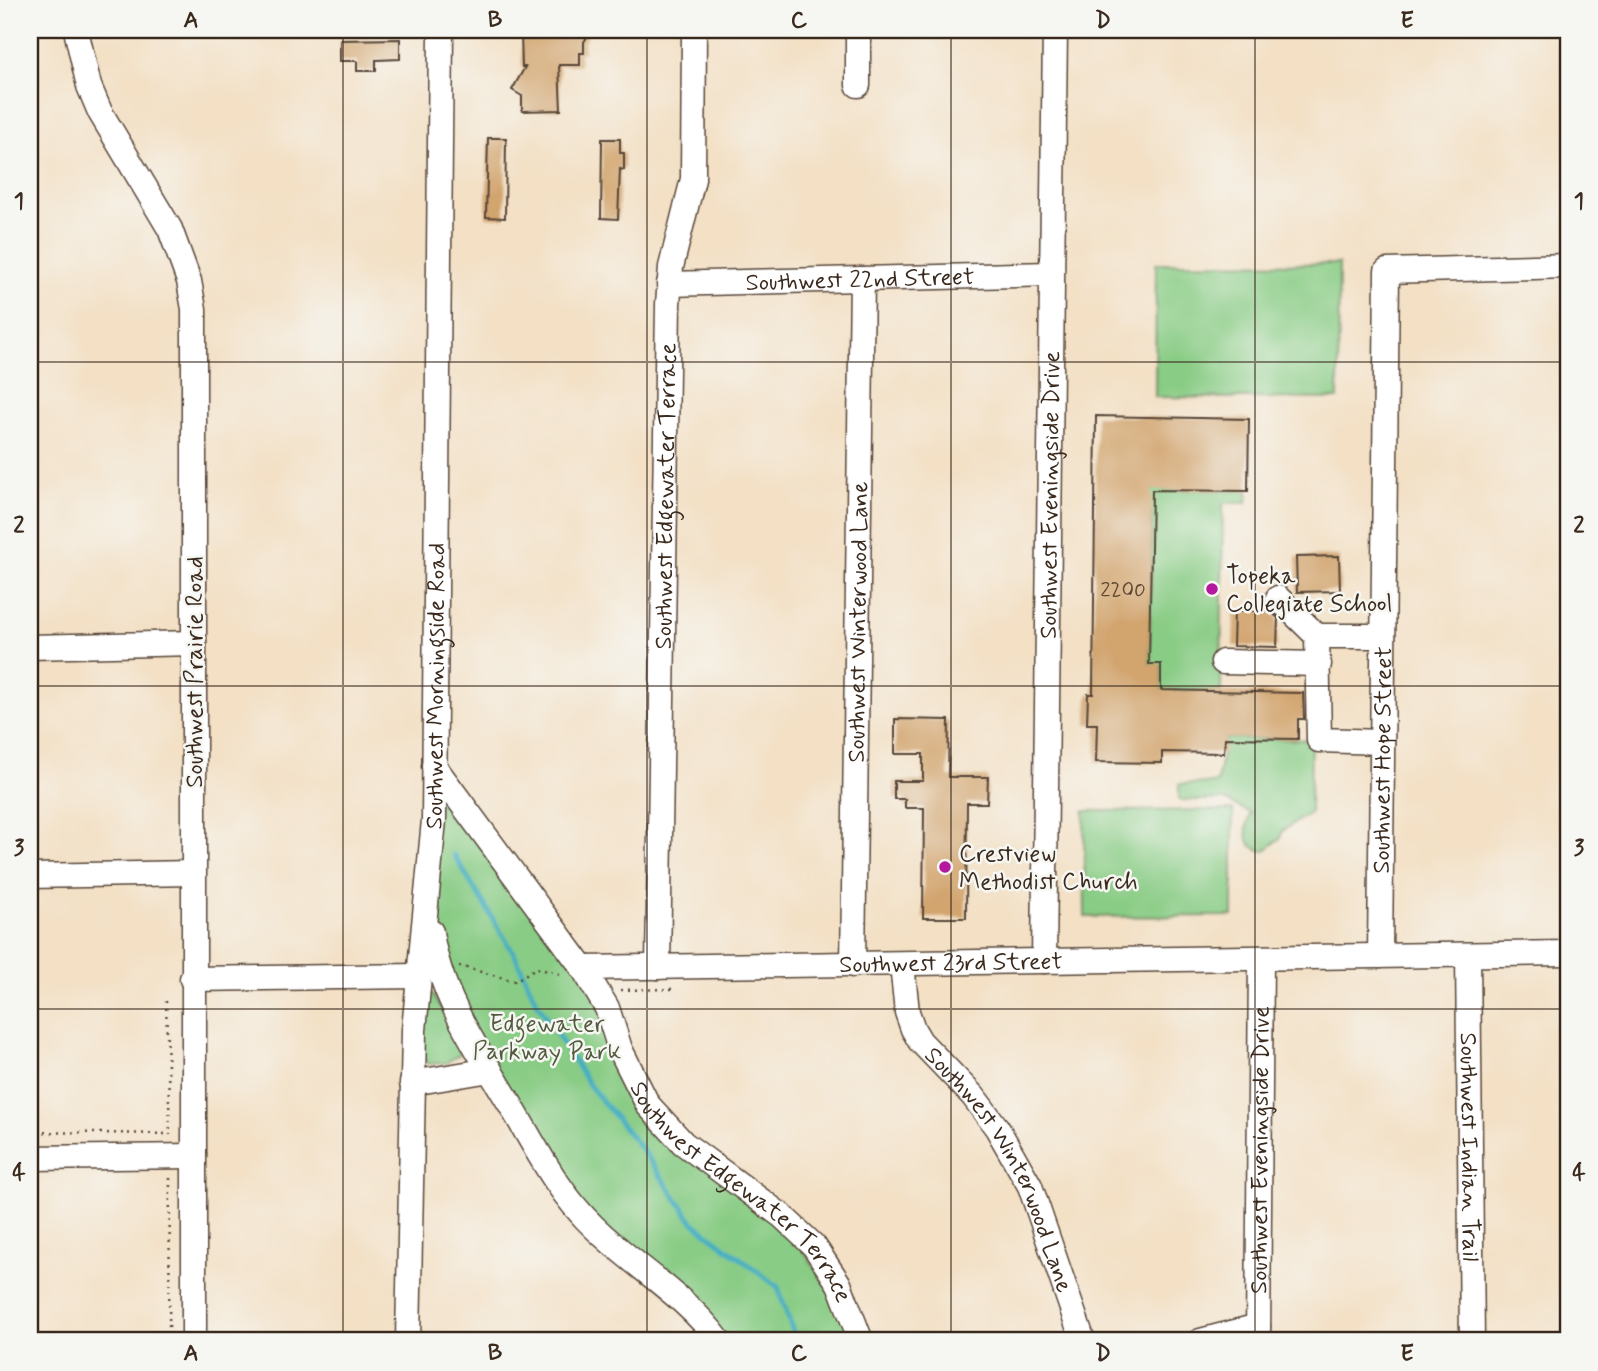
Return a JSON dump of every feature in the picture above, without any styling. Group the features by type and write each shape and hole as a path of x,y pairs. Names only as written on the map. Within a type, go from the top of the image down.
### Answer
{"street":[{"name":"Southwest Prairie Road","path":"76,30 86,75 100,112 170,229 191,290 197,344 192,979 194,1341"},
{"name":"Southwest Morningside Road","path":"408,1341 412,1083 434,820 441,30"},
{"name":"Southwest Edgewater Terrace","path":"658,967 669,284 693,179 694,30"},
{"path":"858,30 858,85"},
{"name":"Southwest Eveningside Drive","path":"1044,961 1055,30"},
{"name":"Southwest Hope Street","path":"1380,956 1387,271 1568,266"},
{"name":"Southwest 22nd Street","path":"669,284 1051,274"},
{"name":"Southwest Winterwood Lane","path":"853,965 862,279"},
{"path":"1278,598 1317,636 1319,740 1382,742"},
{"path":"1317,636 1383,636"},
{"path":"30,647 194,643"},
{"path":"1223,662 1319,664"},
{"path":"435,766 575,970"},
{"path":"30,876 193,873"},
{"path":"425,919 429,924 448,994 561,1191 617,1248 685,1302 719,1341"},
{"name":"Southwest 23rd Street","path":"575,970 1568,953"},
{"name":"Southwest Indian Trail","path":"1468,956 1472,1341"},
{"name":"Southwest Eveningside Drive","path":"1258,1334 1261,958"},
{"name":"Southwest Winterwood Lane","path":"902,964 907,1012 912,1029 920,1041 973,1096 997,1128 1030,1186 1083,1341"},
{"name":"Southwest Edgewater Terrace","path":"575,970 607,1008 620,1049 648,1105 683,1143 789,1221 814,1246 839,1284 860,1341"},
{"path":"192,979 419,976"},
{"path":"412,1083 490,1070"},
{"path":"30,1158 194,1145"},
{"path":"1200,1341 1258,1334"}],"path":[{"path":"453,965 515,981 536,968 556,975 575,970"},
{"path":"30,1132 194,1145"}],"green space":[{"path":"1156,263 1339,264 1338,399 1155,397"},
{"path":"1138,489 1248,491 1247,503 1223,503 1221,691 1161,690 1161,665 1149,664 1152,514"},
{"path":"1225,738 1311,740 1310,813 1282,831 1280,839 1264,851 1252,846 1247,836 1251,813 1224,800 1179,800 1179,784 1217,783"},
{"name":"Edgewater Parkway Park","path":"434,766 583,968 648,1105 782,1216 861,1341 719,1341 592,1226 456,1011 428,890"},
{"path":"1233,810 1233,916 1085,917 1084,811"},
{"path":"431,992 461,1039 460,1054 446,1063 428,1064 420,1053 425,995"}],"building":[{"path":"528,30 591,30 584,42 584,53 580,53 580,65 559,65 561,110 522,111 522,96 512,90 525,67 522,67 521,34 529,34"},
{"path":"400,39 400,59 376,60 376,71 357,71 357,61 340,61 340,40"},
{"path":"488,138 506,138 505,218 486,217"},
{"path":"602,139 620,139 620,153 624,153 624,170 620,169 618,219 601,218"},
{"name":"Topeka Collegiate School","path":"1096,416 1249,419 1248,491 1152,490 1149,664 1161,664 1161,690 1303,693 1304,719 1298,719 1298,739 1225,738 1224,753 1162,752 1162,763 1096,762 1097,724 1087,724 1088,694 1093,694"},
{"path":"1339,556 1340,591 1297,592 1296,557"},
{"path":"1234,611 1270,611 1278,618 1277,647 1233,646"},
{"path":"895,719 949,720 948,777 988,777 987,803 967,803 966,918 923,918 924,808 905,808 905,799 894,799 894,781 923,781 923,754 895,754"}],"waterway":[{"path":"454,855 515,955 536,1001 589,1085 643,1151 694,1223 778,1287 796,1341"}],"place":[{"name":"Topeka Collegiate School","path":"1212,589"},
{"name":"Crestview Methodist Church","path":"945,867"}]}
